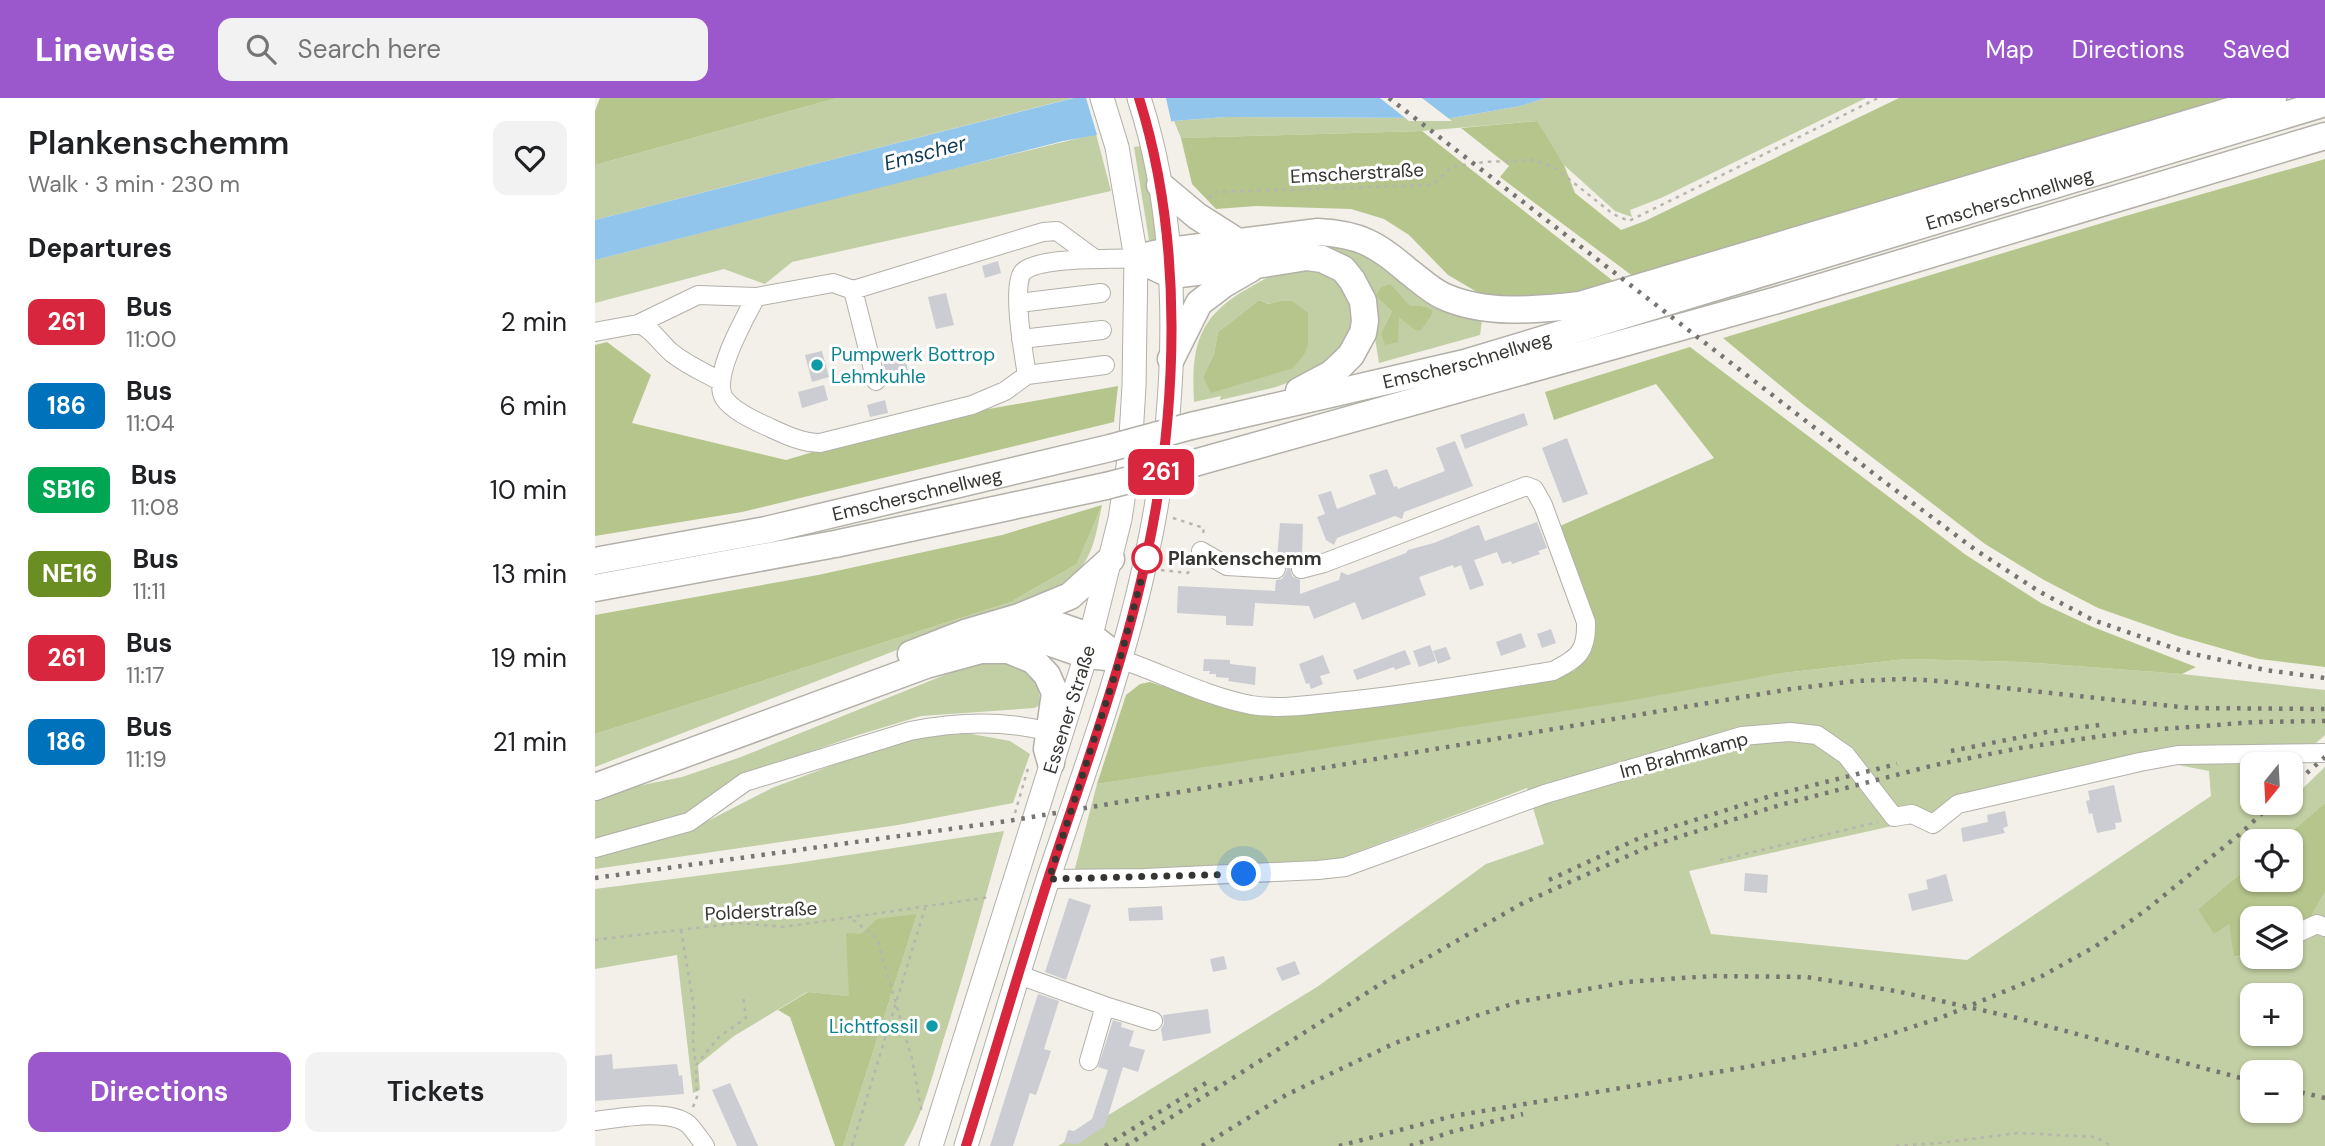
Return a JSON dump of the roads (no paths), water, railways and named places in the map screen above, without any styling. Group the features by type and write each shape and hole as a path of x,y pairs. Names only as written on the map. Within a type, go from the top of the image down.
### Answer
{"highway":[{"path":"1170,263 1238,242 1318,232 1358,237 1393,257 1440,295 1462,304 1485,308 1549,308 1580,304 2273,98"},
{"name":"Emscherschnellweg","path":"595,561 766,530 1110,448 1255,410 1465,363 2325,103"},
{"path":"595,588 835,544 1106,486 1187,465 1781,299 2325,136"},
{"path":"1160,185 1197,216 1238,242"},
{"path":"1136,258 1170,263 1256,265 1307,257 1331,262 1343,269 1360,292 1365,321 1359,342 1351,355 1331,374 1255,410"},
{"path":"1171,359 1199,303 1256,265"},
{"path":"595,773 1070,596 1111,559"},
{"path":"1016,618 1042,620 1089,646 1120,659"},
{"path":"926,666 958,649 989,638 1026,638 1089,646"},
{"path":"595,788 926,666 981,650 1009,650 1033,660 1047,675 1055,693 1045,731 1051,764"}],"main road":[{"name":"Essener Straße","path":"931,1146 1089,646 1111,559 1130,453 1135,372 1136,258 1117,147 1102,98"},
{"name":"Essener Straße","path":"966,1146 1120,659 1147,558 1157,507 1171,359 1170,263 1160,185 1140,100"}],"street":[{"path":"2018,174 2070,180"},
{"path":"595,332 638,324 698,295 756,297 833,284 853,290 1043,232 1057,232 1095,259"},
{"path":"1027,375 1021,339 1018,284 1022,273 1031,267 1062,261 1136,258"},
{"path":"853,290 876,381"},
{"path":"1019,303 1101,293"},
{"path":"756,297 734,340 720,380 722,396 753,420 809,443 820,443 972,405 1005,391 1027,375 1105,365"},
{"path":"638,324 647,327 690,367 720,380"},
{"path":"1021,339 1102,330"},
{"path":"1120,659 1162,673 1218,697 1254,705 1284,706 1376,698 1553,671 1573,661 1581,653 1586,638 1586,622 1543,505 1534,489 1526,486 1324,563 1301,569"},
{"path":"1201,551 1227,566 1276,569"},
{"path":"595,848 689,822 745,782 910,731 937,726 982,724 1045,731"},
{"name":"Im Brahmkamp","path":"1049,879 1158,877 1345,867 1545,794 1742,736 1790,732 1817,735 1846,755 1894,817 1912,814 1933,824 1958,804 2178,755 2325,753"},
{"path":"2303,931 2317,925 2325,927"},
{"path":"1019,975 1153,1021"},
{"path":"1089,1061 1105,1006"},
{"path":"595,1121 669,1116 687,1123 705,1146"}],"water":[{"name":"Emscher","path":"1074,98 1546,98 1520,106 1452,118 1225,117 1174,121 1063,141 595,260 595,220"}],"railway":[{"path":"1389,98 1882,480 1977,551 2040,592 2093,620 2185,652 2265,670 2325,678"},
{"path":"595,878 1008,821 1791,689 1856,681 1939,681 2190,708 2325,709"},
{"path":"1126,1146 1376,987 1523,903 1650,846 1780,805 1935,765 2020,748 2136,731 2256,722 2325,721"},
{"path":"1951,751 2047,732 2106,724"},
{"path":"2303,776 2325,757"},
{"path":"1549,880 1644,836 1774,795 1897,764"},
{"path":"1339,1146 1453,1116 1747,1067 1863,1043 1940,1018 2042,976 2096,946 2146,910 2259,816"},
{"path":"1202,1146 1286,1095 1395,1043 1518,1002 1626,982 1712,976 1806,977 1896,991 2017,1018 2240,1078"},
{"path":"1105,1146 1206,1083"},
{"path":"2303,1093 2325,1098"},
{"path":"1410,1146 1454,1131 1523,1114"}],"place":[{"name":"Pumpwerk Bottrop Lehmkuhle","path":"817,365"},
{"name":"Plankenschemm","path":"1147,558"},
{"name":"Lichtfossil","path":"932,1026"}]}
